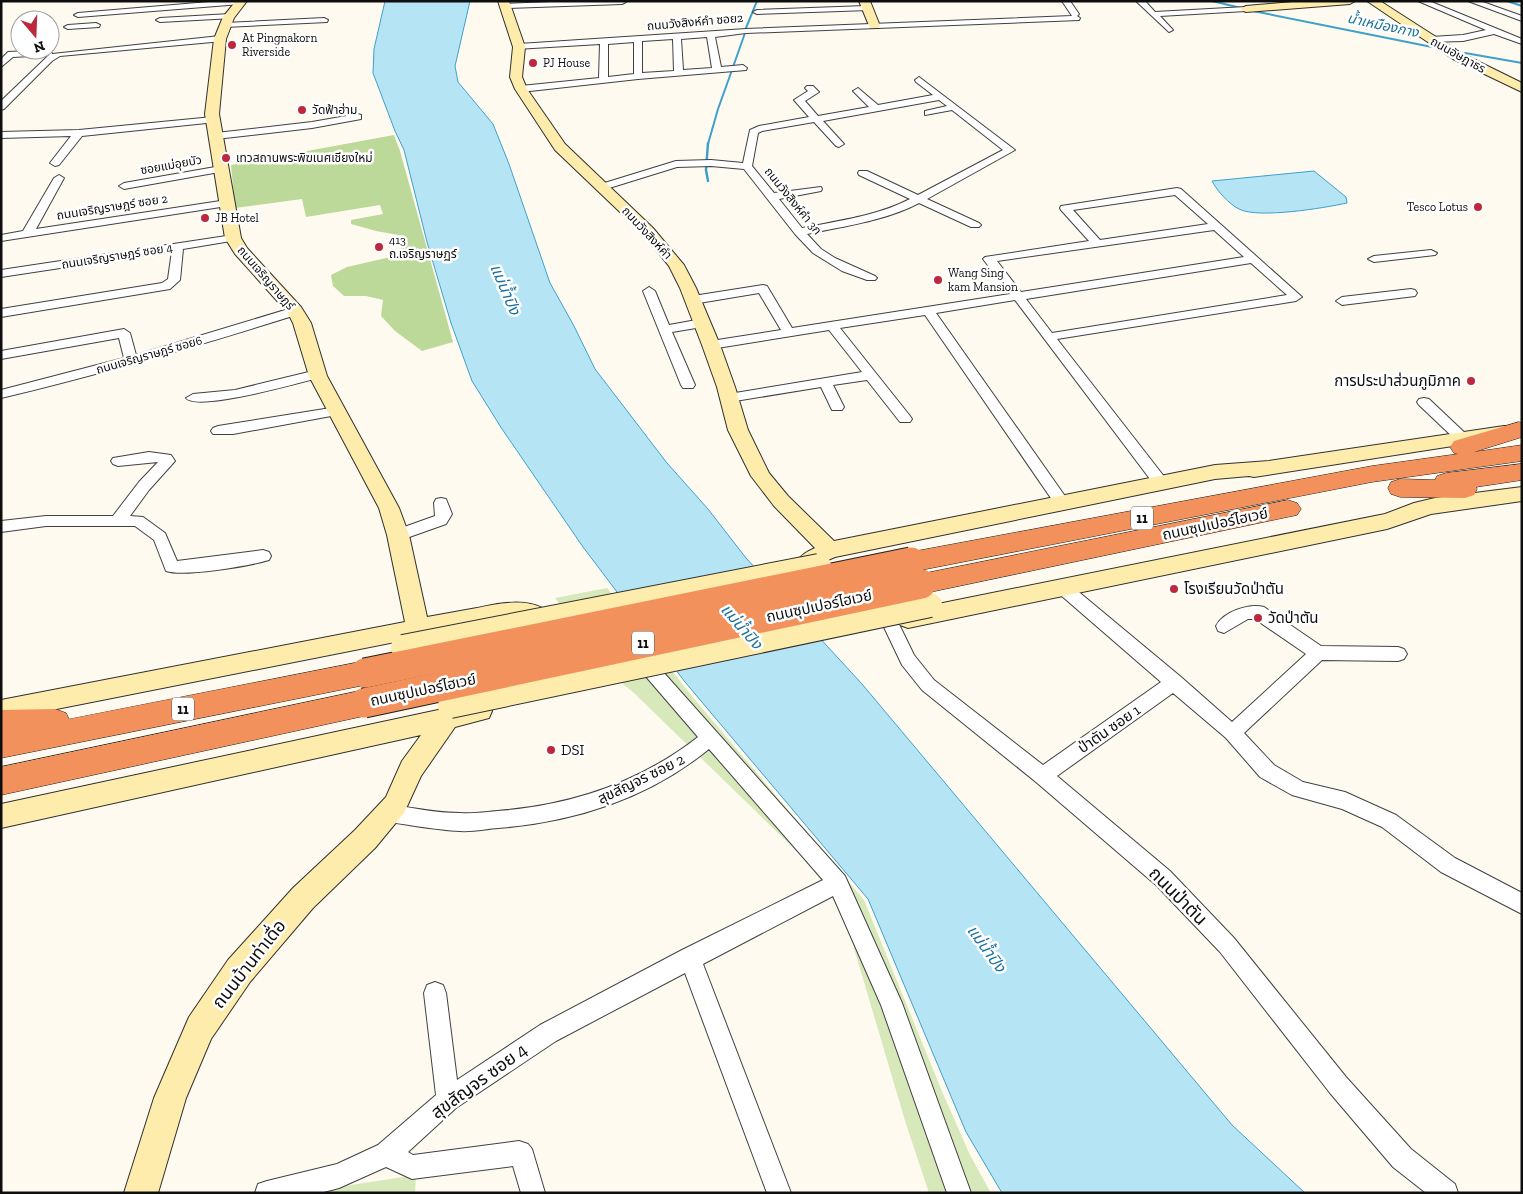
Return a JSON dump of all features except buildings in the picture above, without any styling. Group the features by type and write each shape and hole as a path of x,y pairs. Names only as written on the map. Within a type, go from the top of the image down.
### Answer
{"highway":[{"name":"ถนนซุปเปอร์ไฮเวย์","path":"1,781 66,767 364,688 916,575 1372,474 1521,437"},
{"name":"ถนนซุปเปอร์ไฮเวย์","path":"916,575 1400,488 1522,472"},
{"path":"1400,488 1522,492"},
{"name":"ถนนซุปเปอร์ไฮเวย์","path":"1,745 128,720 364,688"},
{"path":"1,722 128,720"},
{"path":"1,794 66,767"}],"main road":[{"path":"1246,9 1350,1"},
{"name":"ถนนอัษฎาธร","path":"1372,1 1464,60 1522,88"},
{"path":"1343,2 1364,5 1389,13 1390,4 1395,1"},
{"name":"ถนนวังสิงห์คำ","path":"504,3 519,47 516,77 521,89 560,147 664,249 676,265 693,300 711,346 738,430 761,476 781,501 830,550"},
{"path":"865,5 874,26"},
{"name":"ถนนเจริญราษฎร์","path":"230,20 212,106 233,238 241,251 295,311 302,324 317,374 389,508 398,535 410,638"},
{"path":"1435,505 1387,521 890,623 873,624 858,621 816,582 809,573 809,560 830,550 1215,472 1267,467 1461,437 1521,437"},
{"path":"1,816 417,725 448,712 916,575 1267,467"},
{"path":"1,710 410,638 916,575 1522,492"},
{"path":"1,722 410,638 511,610 535,613 542,618 589,678 587,684 575,689 448,712 1,805"},
{"name":"ถนนบ้านท่าเดื่อ","path":"141,1193 170,1098 200,1028 239,972 296,905 365,839 395,805 411,769 448,712"},
{"name":"ถนนบ้านท่าเดื่อ","path":"411,769 417,725"}],"street":[{"name":"ถนนวังสิงห์คำ ซอย2","path":"519,47 711,35 746,31 1076,16 1066,1"},
{"path":"1140,1 1169,30"},
{"path":"1422,1 1522,42"},
{"path":"1472,1 1522,19"},
{"path":"504,3 622,2"},
{"path":"96,4 80,13 230,20"},
{"path":"757,12 865,5"},
{"path":"1154,14 1246,9"},
{"path":"60,54 230,20"},
{"path":"148,21 324,20"},
{"path":"68,27 108,24"},
{"path":"1431,40 1463,38 1495,31"},
{"path":"711,35 717,70"},
{"path":"677,37 679,73"},
{"path":"638,40 638,76"},
{"path":"603,80 604,42"},
{"path":"1,64 10,55"},
{"path":"1,107 50,60"},
{"path":"521,89 638,76 743,68"},
{"path":"799,232 862,220 901,208 1010,150 919,80"},
{"path":"810,88 814,92 799,100 839,144"},
{"path":"858,91 876,108"},
{"path":"747,166 753,132 770,126 940,97"},
{"path":"928,113 954,107"},
{"path":"1,135 306,126 358,117"},
{"path":"55,162 79,132"},
{"name":"ถนนวังสิงห์คำ 3ก","path":"602,187 676,164 711,163 747,166 799,232 820,255 837,265 871,278"},
{"name":"ซอยแม่อุยบัว","path":"124,186 221,169"},
{"path":"863,173 975,225"},
{"path":"28,234 59,178"},
{"path":"772,197 817,189"},
{"path":"1049,337 1296,297 1177,191 1065,208 1098,244"},
{"name":"ถนนเจริญราษฎร์ ซอย 2","path":"1,238 227,203"},
{"path":"1161,483 989,259 1217,226"},
{"name":"ถนนเจริญราษฎร์ ซอย 4","path":"1,274 233,238"},
{"path":"1,313 166,286 174,280 178,246"},
{"path":"1374,259 1431,253"},
{"path":"711,346 1253,259"},
{"path":"693,300 764,289 789,333"},
{"path":"649,291 688,385"},
{"path":"1342,301 1411,292"},
{"name":"ถนนเจริญราษฎร์ ซอย6","path":"1,394 131,361 295,311"},
{"path":"929,311 1062,503"},
{"path":"665,329 702,323"},
{"path":"832,326 906,419"},
{"path":"1,355 124,333 131,361"},
{"path":"193,398 235,394 317,374"},
{"path":"729,398 871,375"},
{"path":"825,382 837,407"},
{"path":"1424,402 1461,437"},
{"path":"218,431 336,411"},
{"path":"118,461 159,456 166,458 168,461 144,486 118,520"},
{"path":"398,535 441,520 444,514 440,503"},
{"path":"1,527 46,521 138,521 160,537 172,567 194,566 263,556"},
{"path":"1062,587 1175,682 1232,733 1267,771 1299,789 1345,801 1389,820 1448,866 1522,904"},
{"path":"592,602 838,883 892,1002 939,1142 959,1193"},
{"path":"1224,626 1245,613 1258,612 1318,654 1398,654"},
{"name":"ถนนป่าตัน","path":"890,623 908,660 928,685 1043,776 1163,878 1227,945 1338,1085 1402,1158 1446,1193"},
{"path":"1232,733 1318,654"},
{"name":"ป่าตัน ซอย 1","path":"1043,776 1175,682"},
{"name":"สุขสัญจร ซอย 2","path":"388,813 457,822 517,819 588,804 634,786 692,755 710,738"},
{"name":"สุขสัญจร ซอย 4","path":"267,1193 339,1176 387,1154 448,1100 548,1033 838,883"},
{"path":"690,958 779,1193"},
{"path":"434,992 448,1100"},
{"path":"387,1154 412,1168 519,1153 523,1158 533,1193"}],"green space":[{"path":"394,135 453,342 422,351 395,331 381,316 383,300 366,296 344,296 333,286 331,275 347,267 399,255 404,236 351,224 351,220 383,214 380,205 306,217 302,199 235,208 231,165"},
{"path":"607,588 691,695 864,900 941,1089 970,1155 991,1193 929,1193 906,1124 845,918 813,867 634,693 606,670 555,598"},
{"path":"416,1175 415,1193 299,1193"}],"water":[{"name":"แม่น้ำปิง","path":"385,1 470,1 455,66 458,82 493,124 509,164 550,283 595,369 667,463 708,509 746,558 862,684 1232,1125 1305,1193 1002,1193 966,1132 868,899 685,682 583,547 502,429 472,381 451,323 427,242 404,150 373,73 374,49"},
{"path":"1314,171 1346,197 1347,203 1292,212 1248,212 1231,204 1212,181"}],"waterway":[{"path":"746,28 757,1"},
{"name":"น้ำเหมืองกาง","path":"1212,1 1241,8"},
{"path":"1507,1 1522,6"},
{"name":"น้ำเหมืองกาง","path":"1253,11 1432,47"},
{"path":"733,67 745,33"},
{"name":"น้ำเหมืองกาง","path":"1465,53 1522,63"},
{"path":"708,144 732,70"},
{"path":"708,143 706,170 708,181"}],"place":[{"name":"At Pingnakorn Riverside","path":"232,45"},
{"name":"PJ House","path":"533,63"},
{"name":"วัดฟ้าฮ่าม","path":"302,110"},
{"name":"เทวสถานพระพิฆเนศเชียงใหม่","path":"226,158"},
{"name":"Tesco Lotus","path":"1478,207"},
{"name":"JB Hotel","path":"205,218"},
{"name":"413 ถ.เจริญราษฏร์","path":"379,247"},
{"name":"Wang Sing kam Mansion","path":"938,280"},
{"name":"การประปาส่วนภูมิภาค","path":"1471,381"},
{"name":"โรงเรียนวัดป่าตัน","path":"1174,589"},
{"name":"วัดป่าตัน","path":"1258,618"},
{"name":"DSI","path":"551,750"}]}
